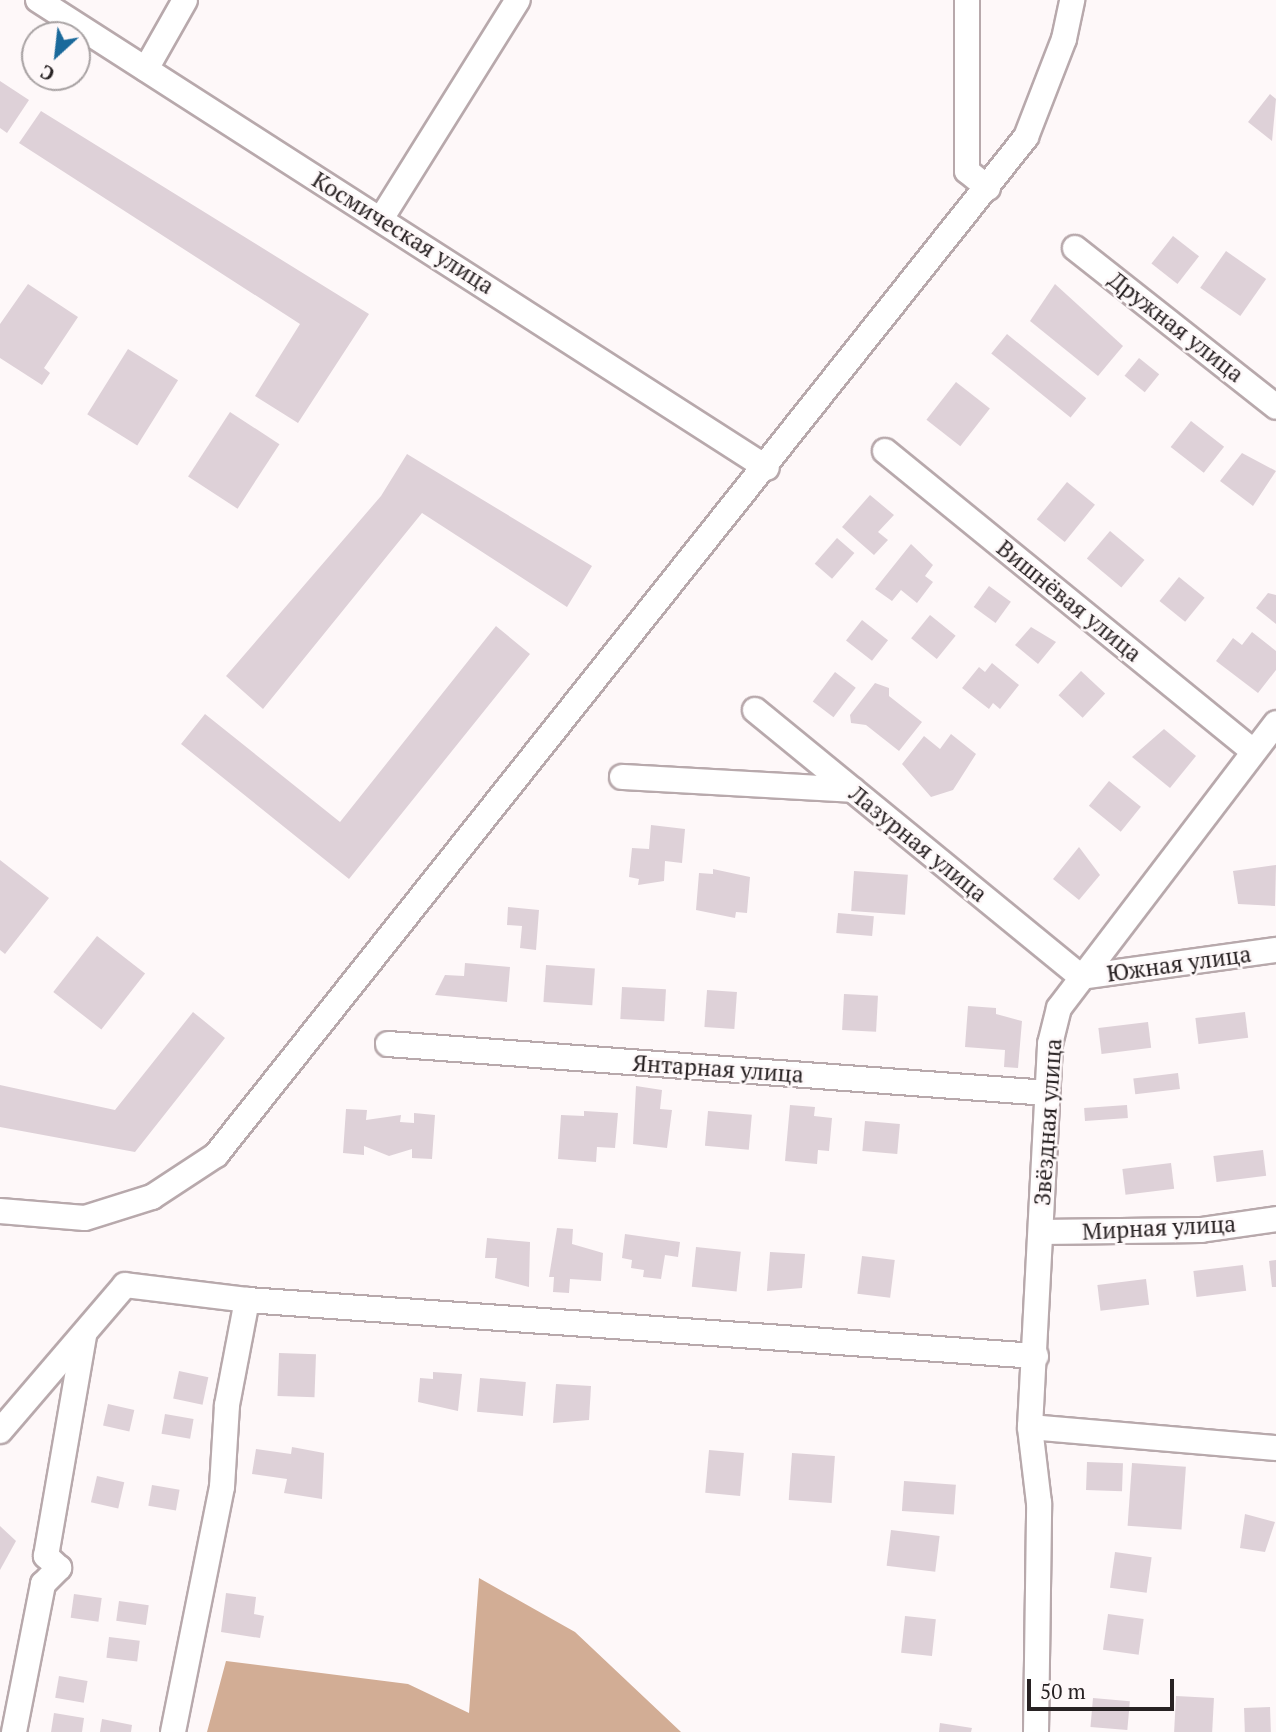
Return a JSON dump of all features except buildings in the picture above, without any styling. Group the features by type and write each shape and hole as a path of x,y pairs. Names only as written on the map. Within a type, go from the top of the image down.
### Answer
{"street":[{"name":"Космическая улица","path":"38,0 767,468"},
{"path":"146,69 185,0"},
{"path":"381,219 518,0"},
{"path":"967,0 967,171 988,188"},
{"path":"0,1210 85,1218 152,1197 216,1155 988,188 1037,118 1072,0"},
{"name":"Дружная улица","path":"1075,248 1276,407"},
{"name":"Вишнёвая улица","path":"885,451 1253,751"},
{"name":"Лазурная улица","path":"755,710 1081,977"},
{"name":"Звёздная улица","path":"1036,1732 1039,1503 1030,1427 1036,1356 1048,1093 1059,1008 1276,723"},
{"path":"622,777 853,790"},
{"name":"Южная улица","path":"1081,977 1276,950"},
{"name":"Янтарная улица","path":"388,1044 1048,1093"},
{"name":"Мирная улица","path":"1041,1232 1201,1230 1276,1219"},
{"path":"0,1431 125,1285 247,1300 1036,1356"},
{"path":"173,1732 222,1487 227,1405 247,1300"},
{"path":"14,1732 43,1584 59,1568 46,1556 84,1334"},
{"path":"1030,1427 1276,1448"}],"shaded area":[{"path":"479,1578 575,1632 681,1732 207,1732 226,1661 408,1684 469,1713"}]}
